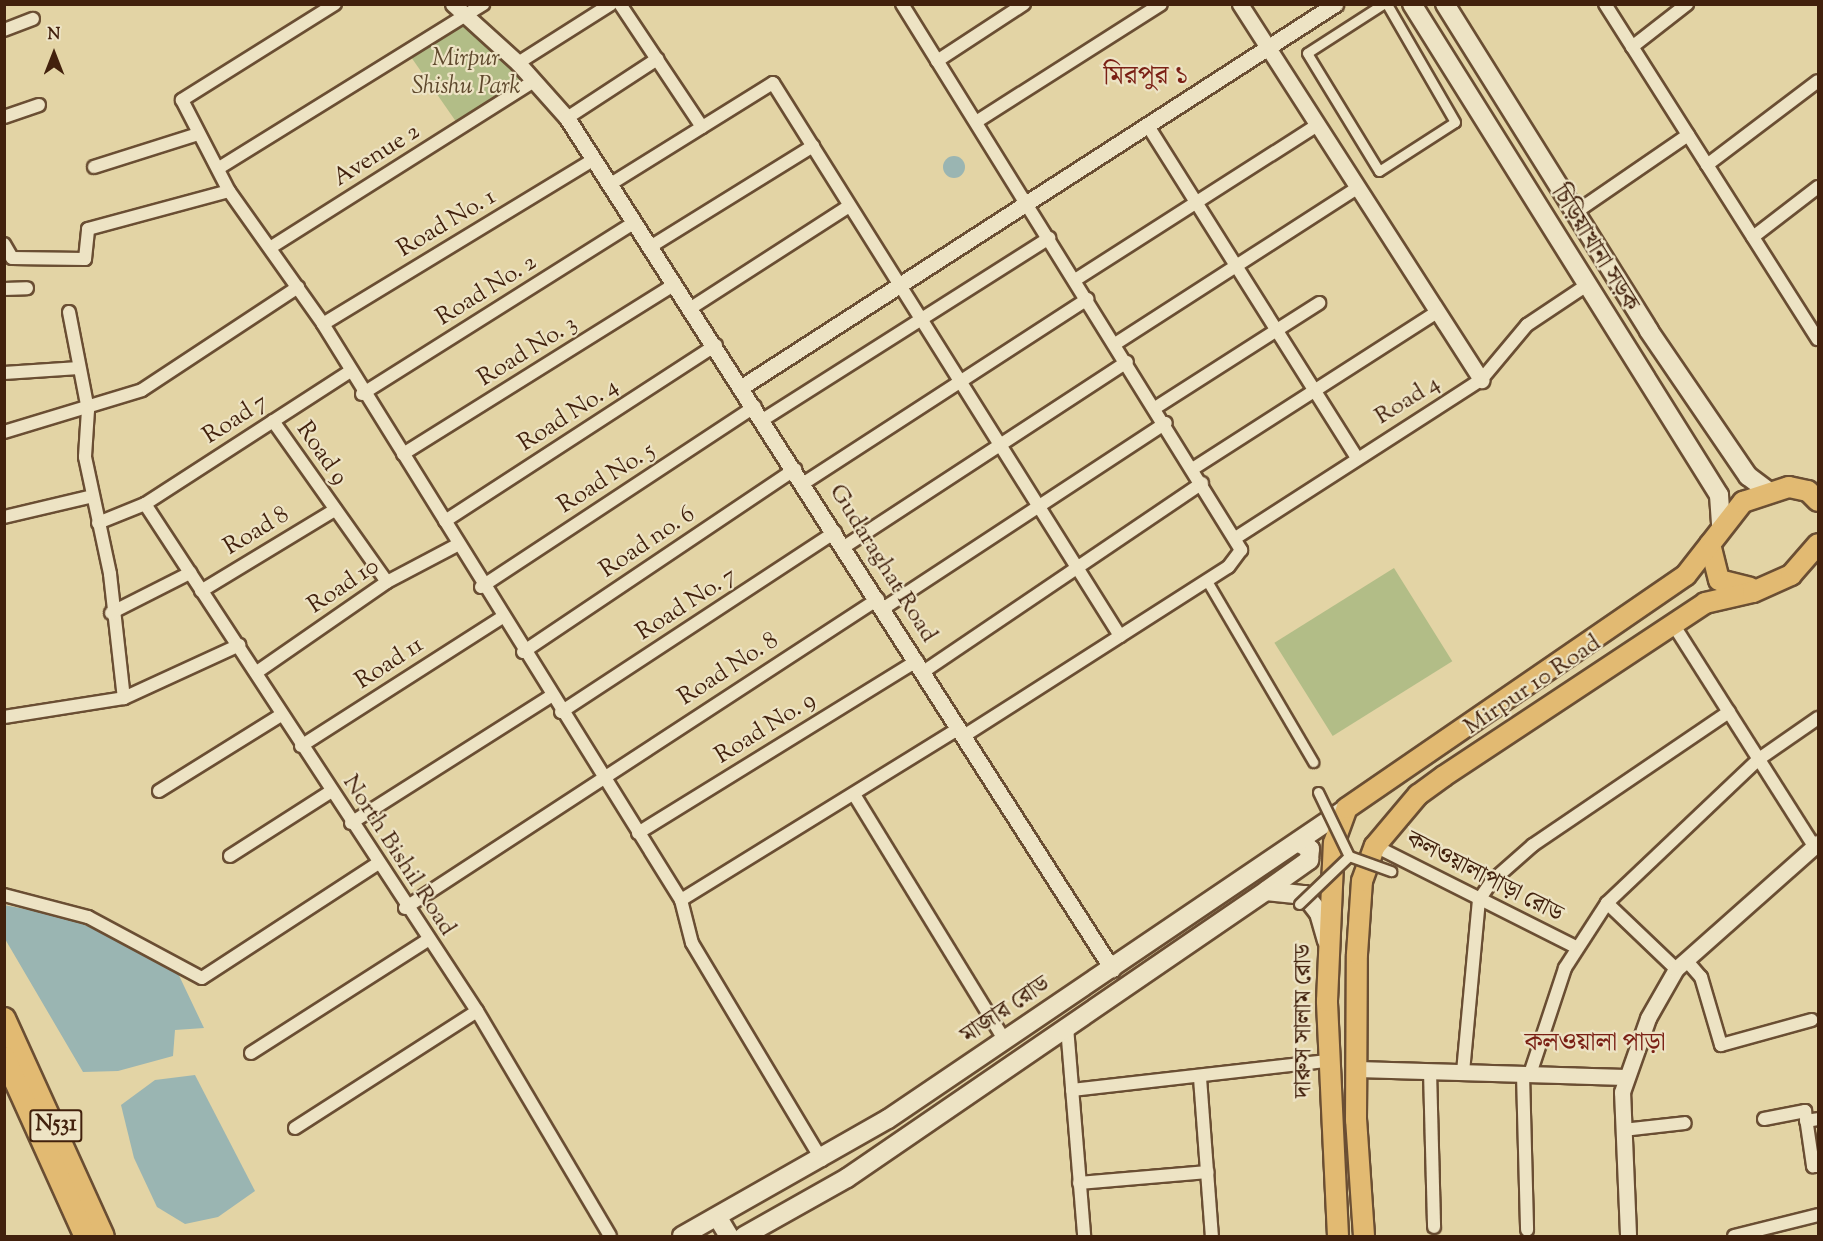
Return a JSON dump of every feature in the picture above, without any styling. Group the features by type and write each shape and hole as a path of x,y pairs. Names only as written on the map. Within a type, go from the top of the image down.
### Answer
{"highway":[{"name":"N531","path":"4,1018 104,1236"},
{"name":"N531","path":"4,1057 85,1236"}],"main road":[{"name":"চিড়িয়াখানা সড়ক","path":"1412,4 1719,495 1721,524"},
{"name":"চিড়িয়াখানা সড়ক","path":"1445,4 1576,212 1748,476 1768,491"},
{"path":"1818,501 1810,484 1768,491 1743,502 1721,524 1707,550 1719,580 1740,588 1768,587 1803,565 1818,544"},
{"name":"Mirpur 10 Road","path":"1347,808 1561,664 1707,550"},
{"name":"Mirpur 10 Road","path":"1375,846 1418,795 1673,624 1705,603 1768,587"},
{"name":"মাজার রোড","path":"682,1236 822,1160 1005,1041 1299,843 1347,808"},
{"name":"দারুস সালাম রোড","path":"1338,1236 1327,1061 1329,951 1334,843 1347,808"},
{"name":"মাজার রোড","path":"744,1236 847,1178 1266,891 1309,860 1310,849 1299,843"},
{"path":"1364,1236 1357,1069 1362,881 1375,846"},
{"path":"1266,891 1305,895 1319,913 1329,951"},
{"path":"1112,969 1125,988"},
{"path":"718,1218 729,1236"}],"street":[{"path":"335,4 182,100 229,191 273,246 323,324 362,394 403,453 459,544 481,586 681,900 692,943 822,1160"},
{"name":"Gudaraghat Road","path":"453,4 518,63 567,118 743,386 1112,969"},
{"path":"219,168 483,4"},
{"path":"518,63 611,4"},
{"path":"620,4 702,127"},
{"path":"681,900 1120,636 1234,562 1241,550 1237,537 902,4"},
{"path":"937,61 1024,4"},
{"path":"976,122 1161,4"},
{"path":"1240,4 1480,380"},
{"path":"743,386 1335,4"},
{"path":"1385,4 1455,122 1379,171 1307,53 1385,4"},
{"path":"1605,4 1818,339"},
{"path":"1632,47 1687,4"},
{"path":"4,30 33,19"},
{"path":"567,118 657,59"},
{"name":"Avenue 2","path":"273,246 534,81"},
{"path":"1707,165 1818,81"},
{"path":"609,185 773,83 1120,636"},
{"path":"4,117 39,105"},
{"path":"1075,280 1317,125"},
{"path":"1148,126 1274,331 1357,458"},
{"path":"94,167 198,134"},
{"path":"1576,212 1688,135"},
{"path":"650,247 813,146"},
{"name":"Road No. 1","path":"323,324 593,160"},
{"path":"1753,237 1818,187"},
{"path":"1115,344 1357,188"},
{"path":"4,244 12,258 85,259 87,229 229,191"},
{"path":"691,308 849,206"},
{"name":"Road No. 2","path":"362,394 634,223"},
{"name":"Road No. 5","path":"481,586 1049,238"},
{"name":"Road No. 3","path":"403,453 675,284"},
{"name":"Road 4","path":"1237,537 1480,380 1527,324 1587,285"},
{"path":"4,432 88,410 142,390 298,287"},
{"path":"4,289 27,288"},
{"path":"804,483 1087,299"},
{"path":"1155,408 1319,303"},
{"path":"69,312 88,410 85,457 98,522 124,698"},
{"path":"1194,468 1437,312"},
{"name":"Road No. 4","path":"445,521 716,345"},
{"path":"844,547 1127,362"},
{"path":"4,373 79,368"},
{"name":"Road 7","path":"98,522 145,504 349,372"},
{"name":"Road 9","path":"273,422 387,582"},
{"name":"Road No. 8","path":"405,908 603,775 1039,506 1166,423"},
{"name":"Road no. 6","path":"523,651 795,469"},
{"name":"Road No. 9","path":"638,833 920,666 1078,567 1202,483"},
{"path":"4,517 93,496"},
{"name":"North Bishil Road","path":"145,504 257,672 281,715 405,908 477,1011 610,1236"},
{"name":"Road 8","path":"201,591 335,510"},
{"name":"Road No. 7","path":"561,712 835,532"},
{"name":"Road 10","path":"257,672 387,582 459,544"},
{"path":"111,613 190,573"},
{"path":"1207,581 1313,762"},
{"name":"Road 11","path":"301,746 501,618"},
{"path":"1633,1235 1623,1130 1625,1077 1681,964 1816,844 1673,624"},
{"path":"4,717 124,698 239,645"},
{"path":"351,823 551,696"},
{"path":"1464,1072 1479,900 1533,844 1729,712"},
{"path":"159,791 281,715"},
{"path":"1527,1230 1526,1074 1540,1029 1576,947 1607,903 1759,759 1818,718"},
{"path":"230,856 330,792"},
{"path":"1318,792 1348,856 1392,871"},
{"path":"855,796 1005,1041"},
{"name":"কলওয়ালাপাড়া রোড","path":"1375,846 1576,947"},
{"path":"1299,904 1348,856"},
{"path":"4,895 88,917 202,978 377,864"},
{"path":"1607,903 1681,964 1701,977 1721,1046 1812,1020"},
{"path":"251,1053 428,940"},
{"path":"296,1128 477,1011"},
{"path":"1067,1028 1084,1236"},
{"path":"1072,1090 1327,1061"},
{"path":"1357,1069 1625,1077"},
{"path":"1430,1071 1434,1227"},
{"path":"1200,1077 1212,1236"},
{"path":"1764,1119 1805,1111 1812,1120 1812,1166 1818,1166"},
{"path":"1623,1130 1685,1123"},
{"path":"1079,1183 1208,1172"},
{"path":"1740,1236 1818,1215"}],"green space":[{"name":"Mirpur Shishu Park","path":"465,23 527,80 457,123 411,57"},
{"path":"1394,568 1452,661 1333,736 1274,643"}],"water":[{"path":"950,156 958,156 965,163 965,171 958,178 950,178 943,171 943,163"},
{"path":"4,905 67,917 174,965 204,1028 175,1030 173,1056 118,1071 83,1072 5,939"},
{"path":"195,1075 255,1191 218,1217 185,1224 157,1207 134,1158 121,1105 155,1080"}],"district":[{"name":"মিরপুর ১","path":"1146,78"},
{"name":"কলওয়ালা পাড়া","path":"1595,1044"}]}
